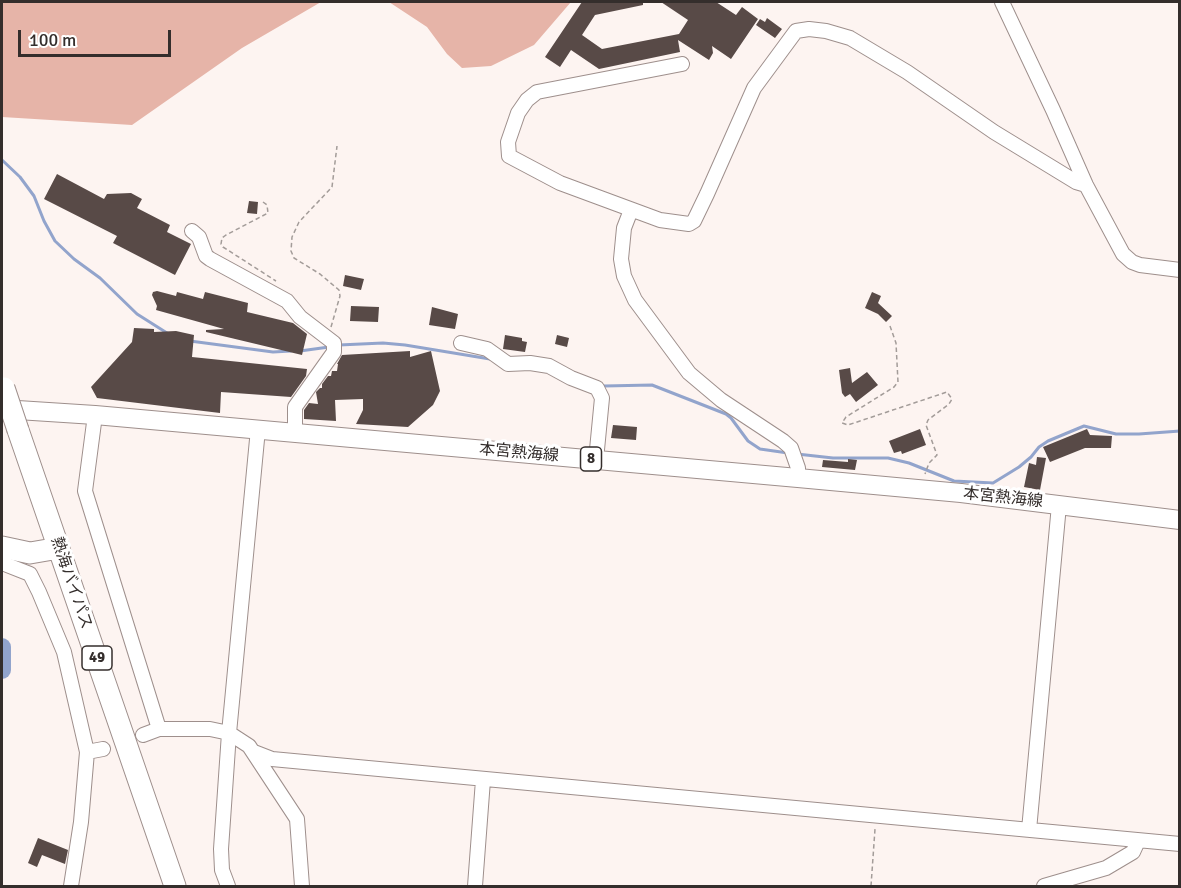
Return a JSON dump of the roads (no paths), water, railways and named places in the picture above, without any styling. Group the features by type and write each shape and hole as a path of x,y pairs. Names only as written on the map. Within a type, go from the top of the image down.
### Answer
{"highway":[{"name":"熱海バイパス","path":"3,384 176,886"},
{"path":"2,547 30,553 59,548"}],"main road":[{"name":"本宮熱海線","path":"2,409 95,414 926,490 1179,520"}],"street":[{"path":"1002,2 1086,185 1114,240 1126,258 1140,265 1179,270"},
{"path":"682,64 537,92 527,100 518,113 508,142 509,156 560,183 631,210 683,224 694,221 754,88 796,31 808,29 826,31 850,38 907,72 994,132 1069,178 1086,185"},
{"path":"631,210 624,228 621,259 624,276 635,300 689,373 721,400 791,448 798,468 798,478"},
{"path":"192,231 199,237 206,256 287,301 300,317 334,343 335,350 295,407 295,433"},
{"path":"461,343 487,349 508,364 530,363 549,366 597,388 602,398 596,460"},
{"path":"95,414 85,491 159,729"},
{"path":"228,886 222,870 221,849 229,733 258,429"},
{"path":"1029,830 1059,504"},
{"path":"2,563 30,574 39,592 63,652 87,752 81,822 71,886"},
{"path":"144,735 159,729 210,729 229,733 249,746 297,819 302,886"},
{"path":"87,752 103,749"},
{"path":"254,752 272,759 483,780 1179,844"},
{"path":"475,886 483,780"},
{"path":"1044,886 1106,868 1133,852 1138,841"}],"waterway":[{"path":"2,160 20,177 34,196 55,241 74,259 100,278 137,314 167,333"},
{"path":"190,341 273,352 291,351"},
{"path":"339,345 383,343 405,345 490,359"},
{"path":"300,351 329,347"},
{"path":"600,385 652,385 726,414 748,441 760,449 788,453"},
{"path":"797,454 833,458 888,458 909,463 954,481 993,483 1019,467 1048,441 1084,426 1116,434 1180,431"},
{"path":"2,647 2,670"}]}
